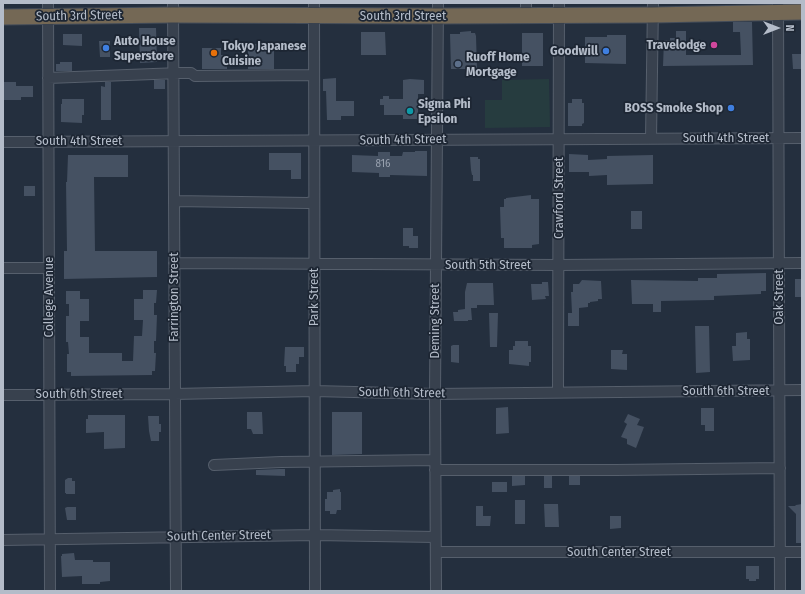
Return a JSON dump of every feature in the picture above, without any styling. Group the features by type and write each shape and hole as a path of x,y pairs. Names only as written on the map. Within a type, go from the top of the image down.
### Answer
{"highway":[{"name":"South 3rd Street","path":"3,17 48,10 173,9 438,10 778,8 802,12"}],"street":[{"name":"Oak Street","path":"778,8 780,591"},
{"name":"Farrington Street","path":"173,9 176,591"},
{"name":"Crawford Street","path":"558,392 559,9"},
{"path":"651,139 652,9"},
{"name":"College Avenue","path":"48,10 50,591"},
{"name":"Park Street","path":"314,10 315,591"},
{"name":"Deming Street","path":"436,591 435,394 438,10"},
{"path":"48,78 173,74 191,74 195,76 314,75"},
{"name":"South 4th Street","path":"3,142 802,138"},
{"path":"174,200 308,203 314,201"},
{"name":"South 5th Street","path":"174,263 559,265 802,263"},
{"path":"3,268 49,268"},
{"name":"South 6th Street","path":"3,395 314,391 435,394 802,390"},
{"path":"214,465 315,462 644,470 780,468"},
{"name":"South Center Street","path":"3,540 175,536 315,535 435,537"},
{"name":"South Center Street","path":"436,552 802,552"}],"green space":[{"path":"549,79 550,127 485,128 485,100 502,100 502,80"}],"building":[{"path":"733,22 752,22 753,65 663,66 664,40 676,38 676,31 686,31 686,55 741,55 740,32 733,32"},
{"path":"139,28 156,28 157,62 140,63"},
{"path":"471,31 471,33 475,33 476,36 477,69 451,69 450,34 460,34 460,32"},
{"path":"361,32 385,32 386,55 361,55"},
{"path":"522,33 543,33 543,66 522,66 522,61 519,61 519,54 522,54"},
{"path":"63,34 82,34 82,46 63,45"},
{"name":"Goodwill","path":"607,35 626,35 626,64 585,63 585,37 607,37"},
{"name":"Auto House Superstore","path":"99,41 110,41 110,57 100,57"},
{"path":"248,44 274,44 274,69 248,69"},
{"path":"202,48 221,48 221,55 227,55 227,69 202,69"},
{"path":"792,54 802,54 802,69 793,69"},
{"path":"60,62 72,62 72,71 56,71 56,64 60,64"},
{"path":"336,78 336,101 354,101 354,116 341,116 341,120 327,120 326,91 323,91 323,79"},
{"path":"154,80 165,80 165,89 154,89"},
{"path":"403,80 424,80 424,94 418,94 418,119 403,119 403,115 384,115 384,105 380,105 380,99 383,99 383,96 389,96 389,99 403,99"},
{"path":"4,82 16,82 16,86 33,86 33,97 21,97 21,100 3,100"},
{"path":"105,82 111,82 111,120 101,120 101,86 105,87"},
{"path":"62,99 84,99 84,115 82,115 82,123 61,122"},
{"path":"572,99 582,99 582,103 584,103 584,123 582,126 568,126 568,103 572,103"},
{"path":"427,151 427,176 390,175 390,177 379,177 379,173 352,172 352,155 378,156 378,152 390,152 390,156 402,156 403,152"},
{"path":"269,153 301,153 301,179 291,179 291,170 269,170"},
{"path":"569,154 588,155 588,160 607,159 607,156 653,155 653,184 607,185 607,175 589,176 589,172 569,172"},
{"path":"68,155 128,155 128,177 94,177 95,251 157,251 157,277 64,279 64,251 67,251 66,182"},
{"path":"470,157 478,157 478,159 480,159 480,181 473,181"},
{"path":"24,186 35,186 35,196 24,196"},
{"path":"531,195 531,199 539,199 539,244 532,245 532,248 504,248 504,238 501,238 500,207 504,207 504,199"},
{"path":"631,211 642,211 642,229 631,229"},
{"path":"403,228 413,228 413,236 418,236 418,248 403,246"},
{"path":"766,273 766,291 761,291 761,294 714,296 714,300 661,301 661,312 653,312 653,304 632,304 631,280 698,281 698,278 717,278 717,274"},
{"path":"795,279 802,279 802,297 795,297"},
{"path":"582,280 601,281 602,299 588,303 588,307 579,308 579,326 568,326 568,313 572,313 571,292 573,292 573,284 579,284"},
{"path":"542,282 548,282 549,296 545,296 546,299 532,300 531,284 542,284"},
{"path":"467,283 493,283 494,305 477,305 477,308 471,308 472,320 454,321 453,312 458,312 458,310 465,309 465,292"},
{"path":"143,290 157,290 156,303 154,303 154,315 157,315 156,341 154,341 154,353 156,353 155,371 152,371 152,375 71,376 71,372 67,372 67,354 69,354 68,342 66,342 66,316 69,316 69,304 66,304 66,291 80,291 80,299 89,299 89,321 80,321 80,337 89,337 89,353 122,353 122,361 133,361 134,336 142,336 143,320 134,320 134,299 143,299"},
{"path":"489,313 498,313 497,347 490,347"},
{"path":"695,326 709,326 710,372 696,373"},
{"path":"747,332 747,339 750,339 750,360 733,361 732,346 736,346 736,333"},
{"path":"515,341 528,341 528,346 531,346 531,362 529,362 529,366 509,364 509,350 513,350"},
{"path":"459,345 459,363 451,362 451,346"},
{"path":"285,347 304,347 304,357 299,357 299,364 296,364 296,372 286,372 286,366 284,366"},
{"path":"611,350 623,350 622,354 627,354 627,370 611,369"},
{"path":"508,407 509,433 496,434 496,408"},
{"path":"701,408 714,408 714,431 705,431 705,425 701,425"},
{"path":"247,412 262,412 263,434 253,434 251,429 247,429"},
{"path":"332,412 362,412 362,454 332,455"},
{"path":"628,414 640,419 637,425 644,427 636,448 627,444 627,439 621,437 627,424 624,422"},
{"path":"88,415 125,415 125,448 104,449 104,432 86,433 86,419 88,419"},
{"path":"148,416 159,416 161,432 159,432 159,441 151,441"},
{"path":"285,469 285,476 256,475 256,470"},
{"path":"512,476 525,476 525,485 512,486"},
{"path":"544,476 552,476 552,488 544,488"},
{"path":"569,476 580,476 580,485 569,485"},
{"path":"72,478 72,481 75,481 75,494 65,493 65,480"},
{"path":"492,482 507,482 507,492 492,492"},
{"path":"340,489 341,510 337,510 336,514 330,514 330,511 325,511 325,499 327,499 327,492 333,492 333,490"},
{"path":"515,500 525,500 525,524 515,524"},
{"path":"544,504 558,504 559,527 545,527"},
{"path":"802,504 802,543 796,543 796,514 788,506"},
{"path":"476,506 483,506 483,516 491,516 490,526 476,526"},
{"path":"76,507 76,520 67,520 65,508"},
{"path":"610,516 621,516 621,528 610,529"},
{"path":"74,553 75,560 110,562 110,581 100,582 100,584 82,584 82,576 62,577 62,554"},
{"path":"746,566 759,566 759,579 756,579 756,581 749,581 749,579 746,579"}],"place":[{"name":"Travelodge","path":"714,45"},
{"name":"Auto House Superstore","path":"106,48"},
{"name":"Goodwill","path":"606,51"},
{"name":"Tokyo Japanese Cuisine","path":"214,53"},
{"name":"Ruoff Home Mortgage","path":"458,64"},
{"name":"BOSS Smoke Shop","path":"731,108"},
{"name":"Sigma Phi Epsilon","path":"410,111"}]}
